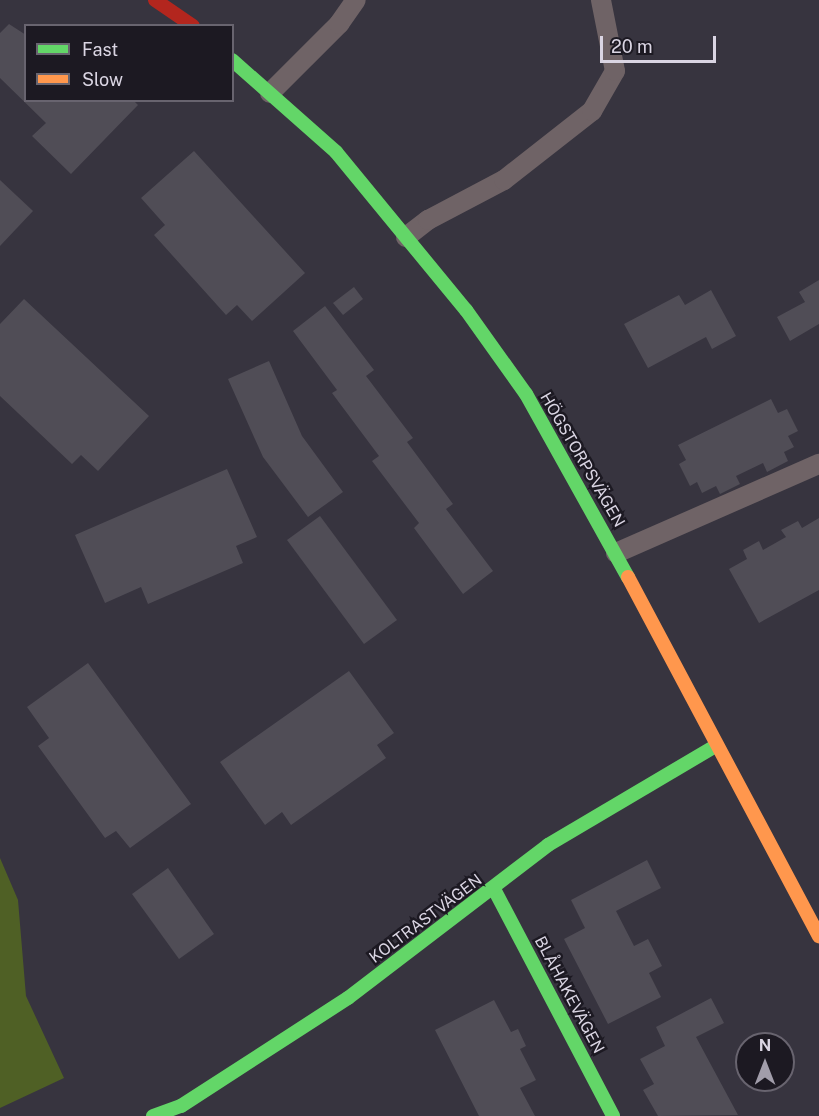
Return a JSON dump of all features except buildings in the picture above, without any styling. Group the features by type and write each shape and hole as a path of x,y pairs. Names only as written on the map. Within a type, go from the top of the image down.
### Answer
{"street":[{"path":"155,0 190,24"},
{"name":"HÖGSTORPSVÄGEN","path":"234,62 336,152 466,310 526,394 616,554 819,936"},
{"name":"KOLTRASTVÄGEN","path":"153,1116 181,1106 348,998 494,889 548,845 717,745"},
{"name":"BLÅHAKEVÄGEN","path":"494,889 614,1116"}],"lane":[{"path":"270,93 339,24 356,0"},
{"path":"406,237 428,220 504,180 592,111 615,71 601,0"},
{"path":"616,554 819,464"}],"green space":[{"path":"0,858 18,900 26,996 64,1078 0,1108"}],"traffic: fast":[{"path":"234,62 336,152 466,310 526,394 628,577"},
{"path":"153,1116 181,1106 348,998 548,845 717,745"},
{"path":"494,889 613,1116"}],"traffic: slow":[{"path":"628,577 819,936"}],"traffic: jam":[{"path":"155,0 190,24"}]}
